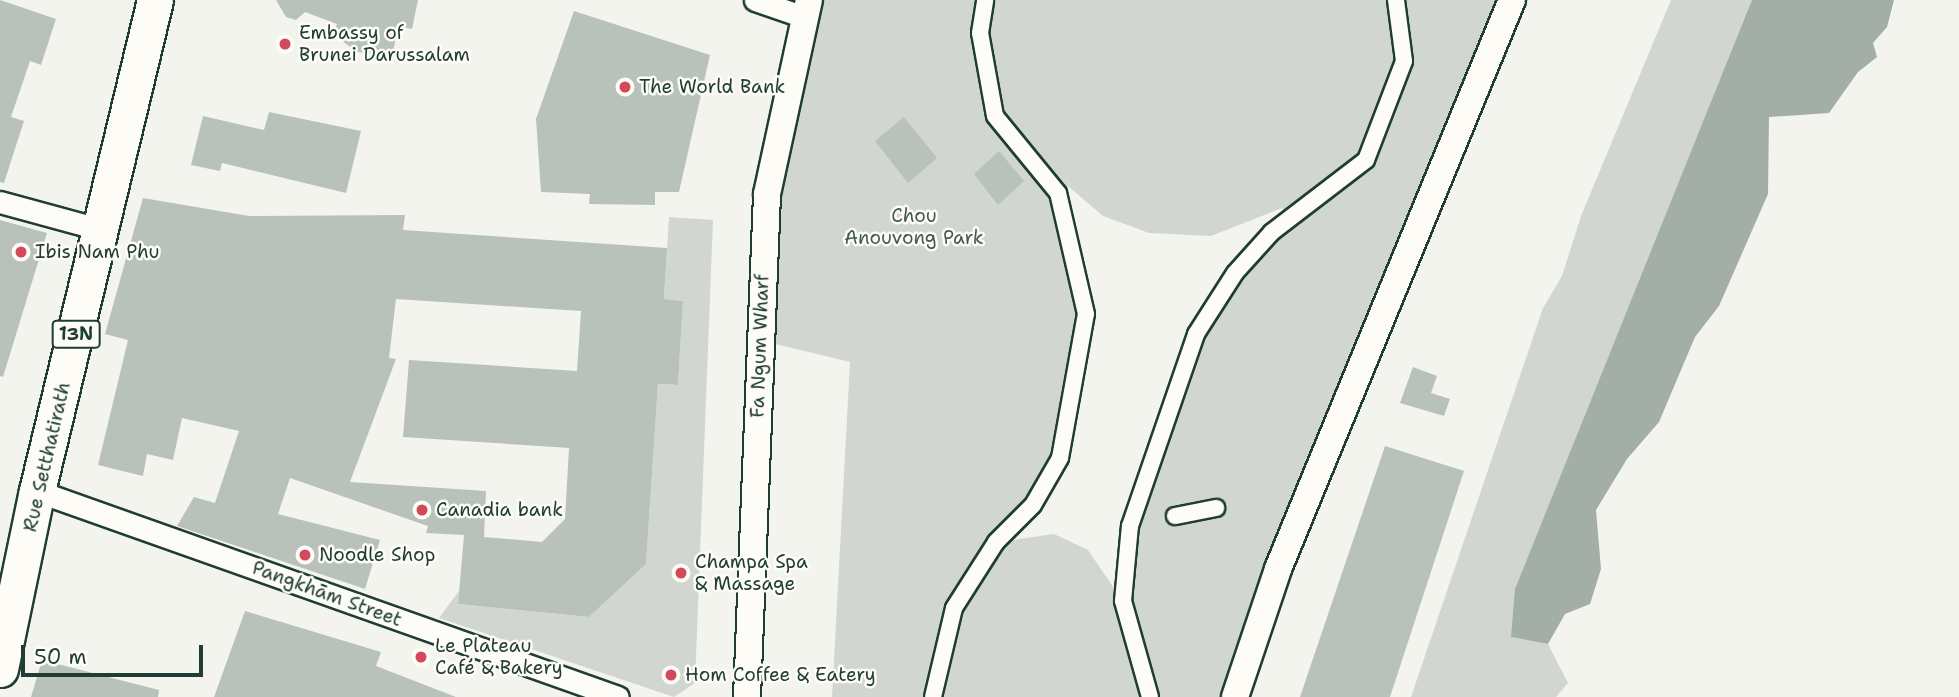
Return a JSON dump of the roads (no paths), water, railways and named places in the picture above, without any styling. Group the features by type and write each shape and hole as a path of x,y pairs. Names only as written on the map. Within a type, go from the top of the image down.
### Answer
{"highway":[{"name":"Rue Setthatirath","path":"0,669 9,586 37,491 155,0"}],"street":[{"path":"755,0 806,9"},
{"path":"933,697 954,608 996,542 1033,505 1060,458 1086,314 1058,193 995,116 980,33 985,0"},
{"path":"1150,697 1123,601 1130,526 1196,334 1235,273 1272,232 1366,160 1404,61 1396,0"},
{"path":"1235,697 1278,569 1512,0"},
{"name":"Fa Ngum Wharf","path":"747,697 767,194 806,9"},
{"path":"0,202 99,229"},
{"name":"Pangkhām Street","path":"37,491 618,697"},
{"path":"1175,516 1216,508"}],"place":[{"name":"Embassy of Brunei Darussalam","path":"285,44"},
{"name":"The World Bank","path":"625,87"},
{"name":"Ibis Nam Phu","path":"21,252"},
{"name":"Canadia bank","path":"422,510"},
{"name":"Noodle Shop","path":"305,555"},
{"name":"Champa Spa & Massage","path":"681,573"},
{"name":"Le Plateau Café & Bakery","path":"421,657"},
{"name":"Hom Coffee & Eatery","path":"671,675"}],"park label":[{"name":"Chou Anouvong Park","path":"914,227"}]}
